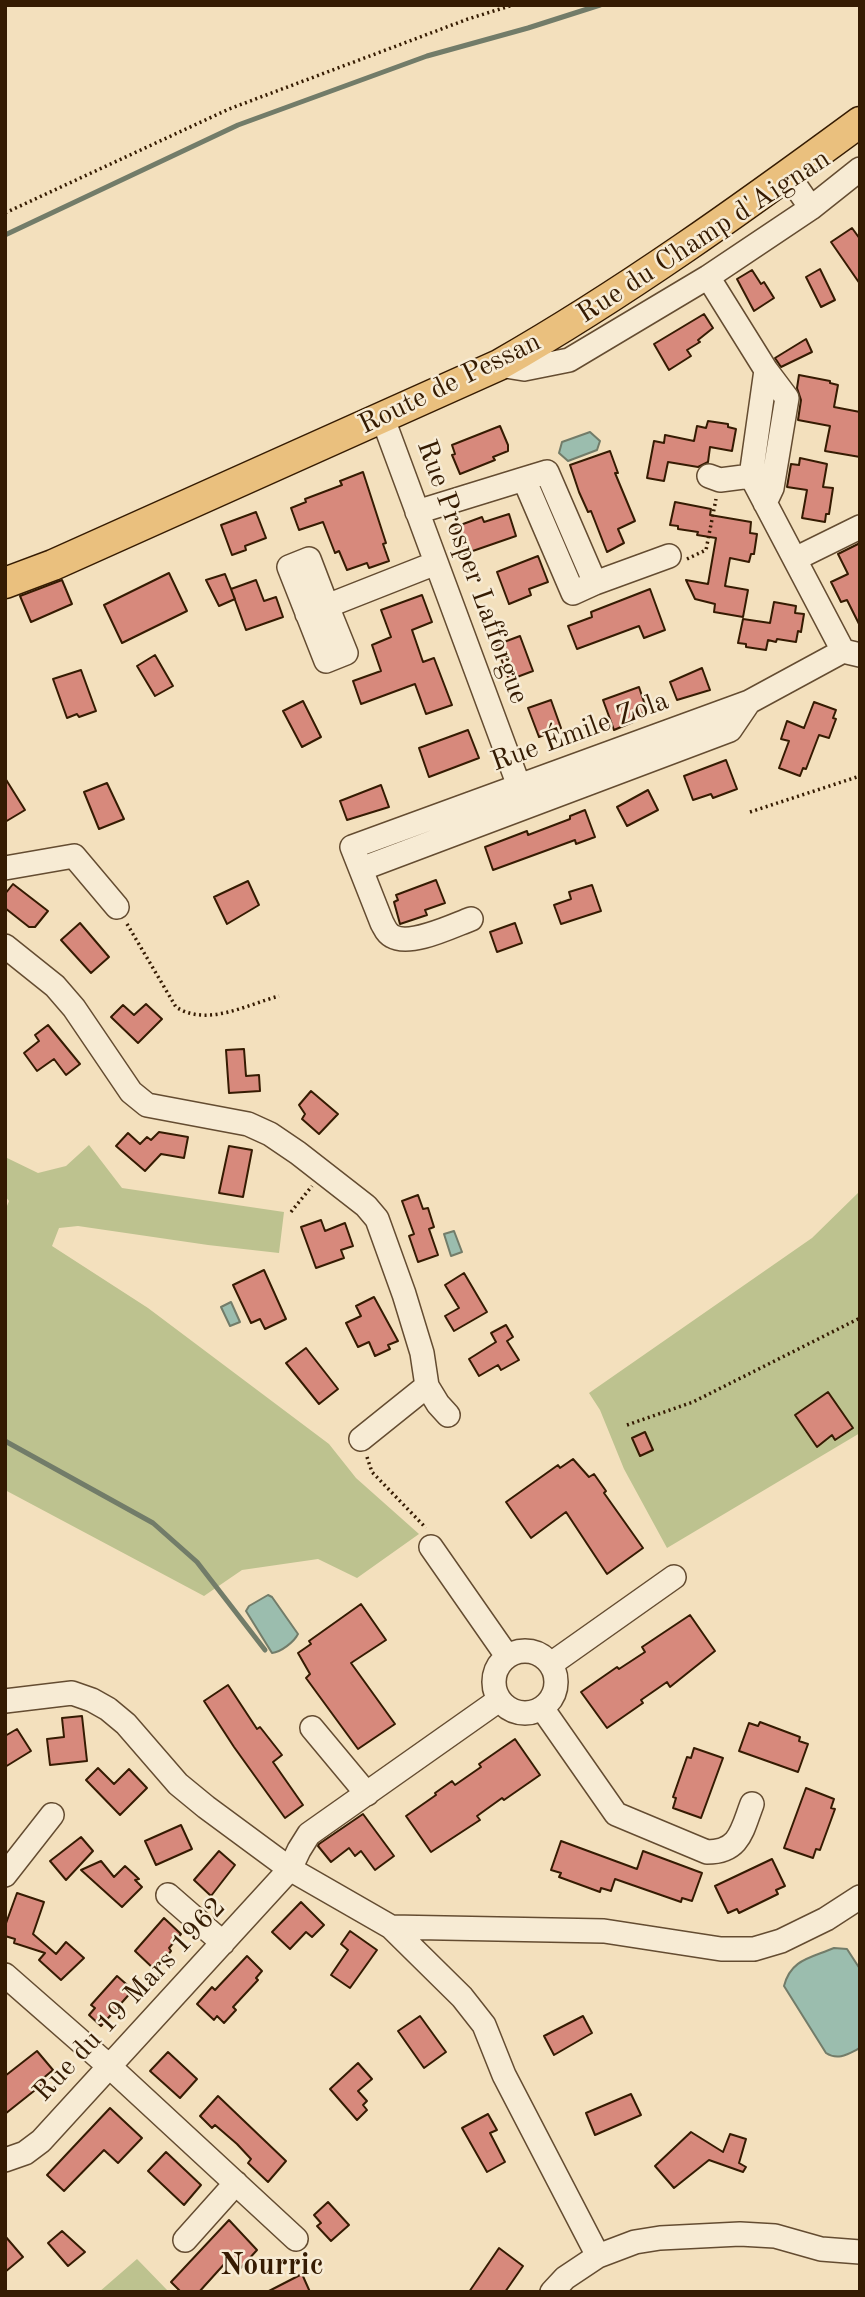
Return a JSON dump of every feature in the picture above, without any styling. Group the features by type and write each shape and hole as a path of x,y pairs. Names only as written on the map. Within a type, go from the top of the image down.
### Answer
{"main road":[{"name":"Route de Pessan","path":"5,583 52,565 383,419 499,365 624,290 860,122"}],"street":[{"path":"788,175 811,208"},
{"name":"Rue du Champ d'Aignan","path":"499,365 524,369 569,360 708,277 856,181"},
{"path":"708,277 766,370 788,398 772,488 765,503"},
{"path":"766,370 751,476 795,559 852,653"},
{"name":"Rue Prosper Lafforgue","path":"383,419 519,786"},
{"path":"714,478 751,476"},
{"path":"417,512 524,479 573,593 669,556"},
{"path":"795,559 860,527"},
{"path":"317,610 436,563"},
{"name":"Rue Émile Zola","path":"361,869 352,847 748,702 852,653"},
{"path":"471,919 417,938 394,938 387,933 382,923 361,869 730,730 748,702"},
{"path":"5,868 74,856 117,907"},
{"path":"5,946 55,986 74,1008 138,1099 147,1105 248,1125 270,1134 366,1206 377,1219 404,1294 422,1353 427,1386 448,1415"},
{"path":"361,1439 427,1386"},
{"path":"431,1546 507,1656"},
{"path":"551,1664 674,1577"},
{"path":"518,1651 530,1651 542,1655 551,1664 556,1675 556,1688 551,1699 542,1708 531,1713 519,1713 508,1709 499,1700 494,1677 498,1665 507,1656 518,1651"},
{"path":"5,1701 72,1693 108,1709 126,1724 178,1784 290,1869 391,1927 462,1997 484,2025 505,2075 598,2256"},
{"name":"Rue du 19 Mars 1962","path":"5,2160 25,2153 41,2141 290,1869 309,1835 499,1700"},
{"path":"542,1708 616,1814 707,1852 721,1852 732,1847 741,1833 752,1804"},
{"path":"313,1728 367,1794"},
{"path":"5,1875 52,1815"},
{"path":"168,1895 223,1943"},
{"path":"391,1927 604,1931 721,1949 754,1949 782,1941 826,1919 860,1897"},
{"path":"8,1981 110,2067 296,2239"},
{"path":"185,2240 236,2183"},
{"path":"552,2292 565,2278 598,2256 635,2242 660,2238 740,2234 775,2236 821,2249 860,2252"}],"path":[{"path":"5,213 229,109 468,19 513,5"},
{"path":"669,556 682,561 706,551 714,478"},
{"path":"750,812 860,776"},
{"path":"117,907 176,1007 183,1011 193,1016 212,1016 279,996"},
{"path":"291,1212 323,1172"},
{"path":"627,1425 693,1402 860,1318"},
{"path":"361,1439 372,1472 427,1529 431,1546"}],"green space":[{"path":"89,1145 122,1188 284,1212 279,1253 78,1226 59,1228 52,1246 148,1308 329,1444 356,1478 419,1534 357,1578 318,1559 242,1570 204,1596 5,1490 5,1211 9,1201 5,1196 5,1157 38,1173 66,1166"},
{"path":"860,1191 860,1433 667,1548 624,1469 600,1410 589,1393 812,1238"},
{"path":"137,2259 169,2292 99,2292"}],"shaded area":[{"path":"590,432 600,441 597,450 568,461 559,453 562,442"},
{"path":"454,1231 462,1252 451,1256 444,1234"},
{"path":"231,1302 240,1322 230,1326 221,1307"},
{"path":"268,1595 298,1634 287,1646 272,1653 246,1611 249,1606"},
{"path":"834,1948 847,1949 860,1969 860,2048 839,2057 826,2053 784,1986 787,1977 797,1965"}],"building":[{"path":"852,228 860,239 860,284 831,242"},
{"path":"820,269 835,300 821,307 806,277"},
{"path":"752,270 774,298 754,311 737,279"},
{"path":"704,314 713,328 698,340 700,342 687,350 691,356 669,370 654,344"},
{"path":"806,339 812,352 781,367 775,358"},
{"path":"799,375 838,385 834,407 860,412 860,457 825,451 830,426 798,420 801,400 797,388"},
{"path":"708,421 728,424 728,427 736,429 732,451 710,447 708,462 698,467 668,462 664,481 647,478 654,441 664,443 665,435 694,441 697,426 706,428"},
{"path":"500,426 508,451 493,457 495,460 460,474 452,455 455,454 452,445"},
{"path":"610,451 618,473 615,473 635,521 618,529 624,543 607,552 591,511 588,512 579,492 570,465"},
{"path":"800,458 827,464 823,487 833,488 825,522 802,518 807,490 787,487 791,464 799,465"},
{"path":"363,472 386,543 383,544 389,561 369,568 367,563 347,570 339,551 335,553 323,522 299,530 291,508 306,502 305,499 342,485 340,481"},
{"path":"675,502 711,509 710,515 751,522 750,533 757,534 754,554 751,554 749,562 730,558 725,586 748,590 743,617 714,612 715,604 695,599 686,580 708,584 716,538 697,535 698,532 670,525"},
{"path":"256,512 266,538 245,546 246,550 232,555 221,525"},
{"path":"509,514 516,536 464,554 455,527 482,517 484,522"},
{"path":"860,543 860,626 847,600 841,602 831,582 848,574 838,554"},
{"path":"538,556 548,582 529,589 531,595 509,604 497,572"},
{"path":"169,573 187,611 122,643 104,605"},
{"path":"225,574 235,599 219,606 206,580"},
{"path":"62,580 72,604 31,622 20,596"},
{"path":"256,580 264,601 276,597 283,617 246,630 231,589"},
{"path":"650,589 665,630 644,638 639,626 577,649 568,626 592,617 591,612"},
{"path":"422,595 432,622 412,630 423,662 434,658 452,705 426,714 415,684 361,704 353,681 381,671 372,645 391,637 381,610"},
{"path":"774,602 796,606 795,613 804,614 796,642 768,640 766,650 738,643 743,619 770,623"},
{"path":"520,636 533,671 509,680 496,645"},
{"path":"155,655 173,686 155,696 137,666"},
{"path":"702,668 710,690 677,700 670,682"},
{"path":"81,670 96,711 67,718 53,679"},
{"path":"639,687 647,711 631,717 633,722 614,730 603,700"},
{"path":"551,700 561,728 539,737 528,708"},
{"path":"303,701 321,737 302,747 283,711"},
{"path":"814,702 836,710 833,718 836,719 829,738 819,735 806,769 803,768 800,776 779,768 789,741 781,739 787,721 804,728"},
{"path":"468,730 479,758 429,777 419,748"},
{"path":"726,760 737,789 713,798 711,794 693,800 684,776"},
{"path":"5,778 25,810 5,822"},
{"path":"107,783 124,819 99,829 84,792"},
{"path":"381,785 389,807 347,820 340,801"},
{"path":"648,790 658,810 627,826 617,807"},
{"path":"585,810 595,837 576,844 575,840 493,870 485,847 527,831 528,835 570,819 570,816"},
{"path":"436,880 445,903 425,910 427,915 400,924 394,902 398,900 396,895"},
{"path":"248,881 259,905 227,924 214,897"},
{"path":"13,884 48,911 35,927 29,927 5,908 5,894"},
{"path":"592,885 601,911 561,924 554,905 571,899 569,892"},
{"path":"80,923 109,957 91,973 61,940"},
{"path":"515,923 522,943 497,952 490,932"},
{"path":"146,1004 162,1019 138,1043 111,1017 123,1005 134,1015"},
{"path":"48,1025 80,1064 66,1075 54,1059 37,1071 24,1053 39,1041 35,1035"},
{"path":"244,1049 246,1076 259,1075 260,1091 229,1093 226,1050"},
{"path":"311,1091 338,1114 319,1134 302,1119 305,1114 299,1105"},
{"path":"159,1132 188,1137 184,1158 161,1154 145,1171 116,1146 128,1133 140,1144 147,1137 151,1140"},
{"path":"229,1146 252,1150 243,1197 219,1193"},
{"path":"418,1195 423,1209 428,1208 434,1227 429,1229 438,1255 418,1262 409,1236 414,1234 402,1201"},
{"path":"321,1220 325,1231 345,1223 353,1246 341,1250 344,1258 316,1268 301,1227"},
{"path":"264,1270 286,1319 265,1329 260,1319 251,1323 233,1285"},
{"path":"464,1273 487,1312 454,1331 445,1316 459,1308 445,1285"},
{"path":"374,1297 398,1341 388,1345 390,1349 375,1356 369,1342 358,1347 346,1323 361,1316 356,1306"},
{"path":"506,1325 513,1337 507,1341 519,1360 501,1370 498,1365 479,1376 469,1359 496,1342 491,1333"},
{"path":"306,1348 338,1389 319,1404 286,1363"},
{"path":"828,1392 853,1428 835,1440 832,1435 817,1447 795,1415"},
{"path":"645,1432 653,1450 640,1456 632,1438"},
{"path":"573,1459 589,1477 594,1474 606,1491 604,1493 643,1548 607,1574 566,1512 531,1538 506,1502 558,1465 560,1468"},
{"path":"361,1604 386,1640 351,1663 395,1724 358,1749 306,1678 310,1674 298,1653 311,1644 309,1641"},
{"path":"690,1615 715,1651 670,1687 667,1682 607,1728 581,1692 617,1667 619,1669 645,1652 642,1647"},
{"path":"228,1685 257,1729 260,1727 282,1755 273,1762 303,1805 285,1818 204,1701"},
{"path":"82,1716 87,1761 50,1765 47,1739 64,1737 62,1718"},
{"path":"760,1722 800,1737 799,1741 808,1744 798,1772 739,1751 749,1723 758,1726"},
{"path":"17,1729 31,1751 5,1767 5,1736"},
{"path":"515,1739 540,1775 504,1800 502,1798 477,1816 480,1820 431,1852 406,1816 452,1781 455,1785 481,1767 479,1764"},
{"path":"694,1748 723,1758 701,1818 673,1808 676,1798 673,1797 687,1757 691,1758"},
{"path":"98,1768 114,1784 129,1769 147,1788 120,1815 86,1780"},
{"path":"806,1788 834,1799 831,1808 835,1809 820,1850 816,1849 813,1858 784,1848"},
{"path":"363,1814 394,1856 375,1870 361,1851 355,1856 349,1848 331,1862 319,1844"},
{"path":"181,1825 192,1849 156,1865 145,1841"},
{"path":"81,1837 93,1851 66,1880 50,1861"},
{"path":"561,1841 637,1869 643,1851 702,1873 692,1901 682,1898 681,1902 615,1879 611,1891 601,1888 600,1892 559,1877 561,1873 551,1870"},
{"path":"219,1851 235,1865 211,1896 194,1880"},
{"path":"772,1859 785,1886 776,1890 778,1894 739,1913 737,1909 728,1913 715,1886"},
{"path":"101,1861 114,1877 125,1866 139,1879 135,1880 142,1887 122,1907 81,1870"},
{"path":"17,1893 44,1902 33,1934 56,1954 66,1942 84,1958 61,1980 39,1960 45,1953 14,1943 15,1939 5,1936 5,1926"},
{"path":"301,1902 324,1925 312,1937 306,1932 290,1949 272,1932"},
{"path":"164,1918 181,1934 155,1970 135,1951"},
{"path":"350,1931 377,1950 350,1988 331,1975 348,1950 341,1944"},
{"path":"247,1956 262,1971 256,1978 258,1980 233,2007 236,2010 224,2023 217,2016 214,2020 197,2004 212,1987 215,1990"},
{"path":"117,1976 133,1990 101,2026 89,2015 95,2008 91,2005"},
{"path":"420,2016 446,2052 424,2068 398,2031"},
{"path":"583,2016 592,2033 554,2055 544,2036"},
{"path":"37,2051 53,2070 41,2080 44,2083 5,2114 5,2076"},
{"path":"168,2052 197,2079 180,2098 150,2071"},
{"path":"358,2063 372,2079 358,2091 367,2101 363,2105 367,2110 357,2120 330,2089"},
{"path":"631,2094 641,2115 595,2135 586,2113"},
{"path":"218,2096 286,2161 268,2182 248,2163 251,2159 237,2144 215,2125 212,2128 200,2116"},
{"path":"110,2108 142,2138 118,2163 104,2150 64,2191 47,2175"},
{"path":"488,2114 497,2130 490,2133 505,2162 487,2172 462,2128"},
{"path":"691,2132 723,2152 730,2134 746,2139 739,2163 746,2167 743,2172 709,2160 674,2188 655,2166"},
{"path":"166,2152 201,2185 184,2205 148,2171"},
{"path":"328,2202 349,2225 331,2241 317,2226 321,2223 314,2215"},
{"path":"229,2220 257,2250 238,2271 227,2261 199,2292 181,2292 171,2282"},
{"path":"62,2231 85,2252 68,2266 48,2243"},
{"path":"5,2236 23,2257 5,2272"},
{"path":"499,2248 523,2266 505,2292 469,2292"},
{"path":"302,2274 310,2292 267,2292"}],"waterway":[{"path":"5,235 238,125 427,56 600,5"},
{"path":"5,1441 153,1523 197,1562 265,1650"}],"district":[{"name":"Nourric","path":"272,2266"}]}
